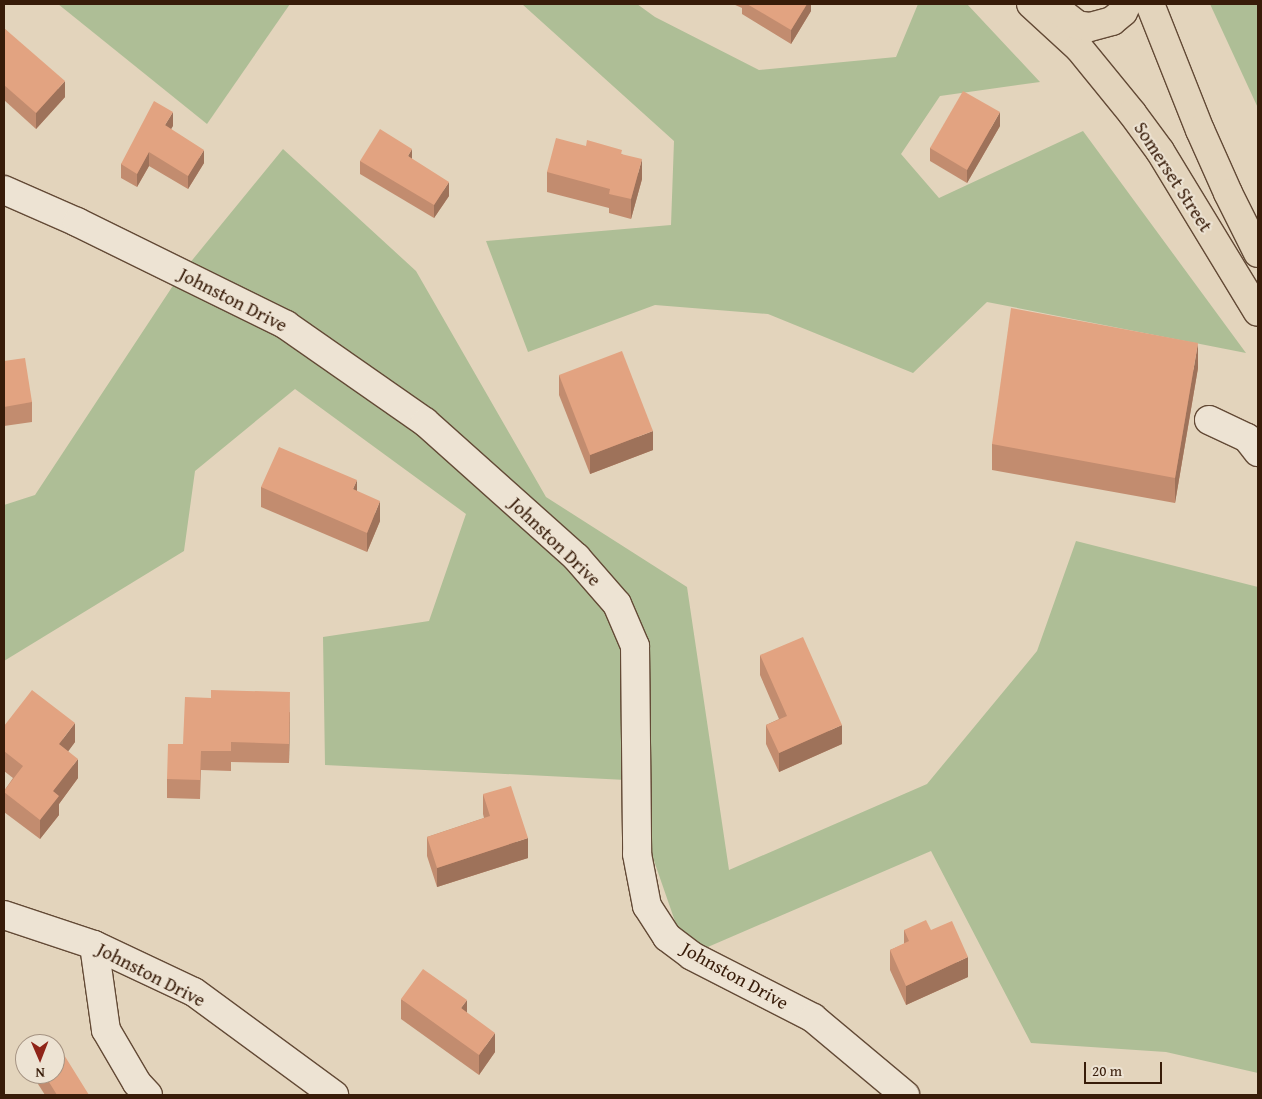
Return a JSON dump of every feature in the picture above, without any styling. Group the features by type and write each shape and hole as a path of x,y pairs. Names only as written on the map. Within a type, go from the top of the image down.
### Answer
{"main road":[{"name":"Somerset Street","path":"1031,4 1079,48 1116,92 1160,152 1258,312"},
{"path":"1050,4 1077,25 1090,27 1112,21 1123,12 1127,4"},
{"name":"Somerset Street","path":"1150,4 1200,130 1228,193 1258,253"}],"street":[{"name":"Johnston Drive","path":"4,190 77,222 286,325 426,422 576,557 617,604 635,646 637,854 647,906 667,937 692,956 813,1018 905,1095"},
{"path":"1209,420 1248,438 1258,452"},
{"name":"Johnston Drive","path":"4,916 94,945 194,992 334,1095"},
{"path":"94,945 106,1030 137,1083 148,1095"}],"green space":[{"path":"58,4 290,4 207,124"},
{"path":"522,4 637,4 655,17 759,70 896,57 918,4 967,4 1040,82 940,96 901,154 939,198 1083,131 1246,353 987,302 913,373 768,314 655,305 528,352 486,241 671,225 674,141"},
{"path":"1210,4 1258,4 1258,108"},
{"path":"283,149 416,271 546,497 687,587 729,870 927,784 1037,651 1076,541 1258,587 1258,1073 1166,1052 1031,1043 931,851 687,956 626,780 325,765 323,637 429,621 466,514 295,389 195,471 184,551 4,661 4,505 35,495 180,275"}],"building":[{"path":"747,4 807,4 791,30"},
{"path":"4,28 65,81 36,113 4,85"},
{"path":"963,91 1000,112 967,170 930,148"},
{"path":"154,101 173,112 165,125 204,150 188,176 149,152 137,174 121,164"},
{"path":"380,129 412,149 408,156 449,182 434,205 360,161"},
{"path":"556,138 586,146 587,140 622,150 621,154 642,159 631,199 609,194 610,189 547,172"},
{"path":"1011,308 1198,343 1175,478 992,444"},
{"path":"622,351 653,431 590,455 559,375"},
{"path":"25,358 32,402 4,407 4,361"},
{"path":"279,447 357,480 353,489 380,501 367,533 261,487"},
{"path":"803,637 842,725 779,753 766,725 787,716 760,655"},
{"path":"32,690 75,723 59,744 78,759 53,791 59,796 40,820 4,792 23,766 4,751 4,726"},
{"path":"211,690 290,692 289,744 231,742 231,751 201,751 200,780 167,779 168,744 183,744 185,697 211,698"},
{"path":"511,786 528,838 437,868 427,837 490,816 483,794"},
{"path":"926,920 931,930 952,921 968,957 906,986 890,950 909,941 904,930"},
{"path":"423,969 467,1000 461,1008 495,1033 479,1055 401,999"},
{"path":"65,1056 89,1095 57,1095 50,1084 65,1084"}]}
